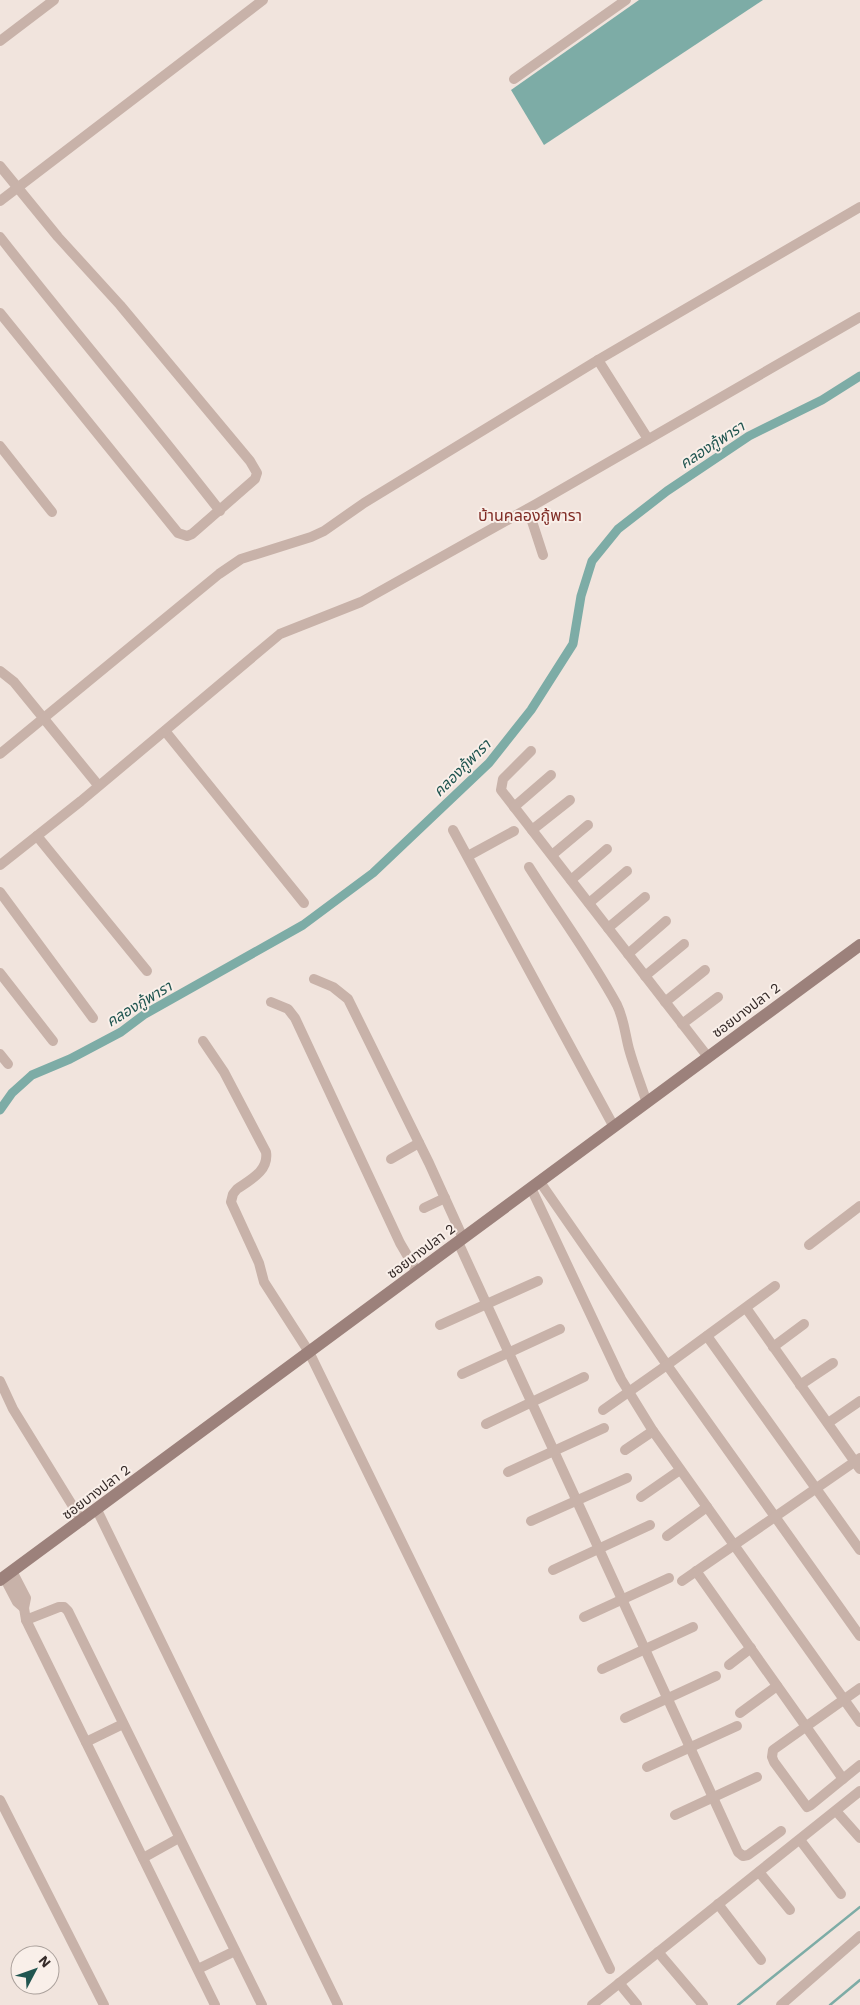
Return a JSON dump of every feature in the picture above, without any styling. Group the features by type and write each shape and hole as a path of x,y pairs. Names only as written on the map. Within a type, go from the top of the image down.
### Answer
{"street":[{"path":"0,42 54,0"},
{"path":"0,201 263,0"},
{"path":"514,79 626,0"},
{"path":"0,166 58,237 120,305 255,468 257,473 255,479 192,534 187,536 178,533 0,313"},
{"path":"0,754 219,574 241,559 311,537 324,531 364,503 598,360 860,207"},
{"path":"0,237 56,309 155,427 220,510"},
{"path":"0,865 165,732 280,634 361,602 528,509 860,318"},
{"path":"598,360 648,439"},
{"path":"0,446 52,512"},
{"path":"528,509 543,555"},
{"path":"0,670 14,682 45,718 98,785"},
{"path":"165,732 304,904"},
{"path":"531,751 506,774 500,784 501,790 708,1057"},
{"path":"514,807 551,775"},
{"path":"532,830 570,800"},
{"path":"552,855 588,825"},
{"path":"453,830 614,1126"},
{"path":"468,856 514,831"},
{"path":"37,836 147,971"},
{"path":"571,880 607,848"},
{"path":"529,867 560,916 580,942 617,1006 647,1103"},
{"path":"589,903 627,871"},
{"path":"0,892 93,1018"},
{"path":"608,928 645,897"},
{"path":"628,954 666,921"},
{"path":"645,976 684,944"},
{"name":"ซอยบางปลา 2","path":"6,1576 860,945"},
{"path":"665,1002 705,970"},
{"path":"0,973 53,1041"},
{"path":"314,979 333,986 348,999 419,1143 445,1198 460,1240 509,1353 738,1852 743,1856 748,1856 781,1831"},
{"path":"682,1024 718,997"},
{"path":"271,1002 288,1009 295,1018 400,1243 417,1272"},
{"path":"203,1041 224,1072 266,1157 264,1168 261,1172 234,1194 231,1202 259,1263 264,1282 309,1352 610,1969"},
{"path":"0,1054 8,1064"},
{"path":"390,1159 419,1143"},
{"path":"536,1185 556,1205 667,1365 860,1636"},
{"path":"536,1185 544,1214 628,1391 652,1431 860,1722"},
{"path":"424,1208 445,1198"},
{"path":"544,1214 556,1205"},
{"path":"809,1245 859,1208"},
{"path":"440,1325 538,1281"},
{"path":"603,1410 775,1286"},
{"path":"682,1581 816,1488 858,1463 746,1308"},
{"path":"773,1347 804,1324"},
{"path":"462,1374 560,1329"},
{"path":"707,1336 860,1550"},
{"path":"800,1385 832,1363"},
{"path":"486,1424 584,1377"},
{"path":"0,1381 13,1409 82,1521"},
{"path":"828,1423 860,1400"},
{"path":"508,1472 604,1428"},
{"path":"625,1450 652,1431"},
{"path":"641,1497 680,1470"},
{"path":"531,1521 627,1478"},
{"path":"667,1536 707,1507"},
{"path":"97,1510 338,2005"},
{"path":"553,1570 600,1550 650,1525"},
{"path":"696,1571 843,1779"},
{"path":"6,1576 26,1598 24,1608 26,1620 215,2005"},
{"path":"584,1617 669,1578"},
{"path":"26,1620 59,1607 64,1607 68,1610 262,2005"},
{"path":"602,1669 693,1627"},
{"path":"728,1665 751,1648"},
{"path":"625,1718 716,1676"},
{"path":"740,1713 777,1686"},
{"path":"860,1688 805,1726 773,1750 772,1754 774,1762 805,1806 809,1807 860,1765"},
{"path":"86,1742 124,1724"},
{"path":"647,1767 737,1726"},
{"path":"675,1815 756,1777"},
{"path":"592,2005 860,1791"},
{"path":"0,1800 104,2005"},
{"path":"836,1810 860,1838"},
{"path":"143,1858 179,1838"},
{"path":"800,1840 841,1894"},
{"path":"759,1872 790,1910"},
{"path":"718,1904 762,1960"},
{"path":"781,2005 860,1936"},
{"path":"198,1969 236,1951"},
{"path":"658,1952 704,2005"},
{"path":"619,1983 637,2005"}],"water":[{"path":"639,0 763,0 544,145 511,90"}],"waterway":[{"name":"คลองกู้พารา","path":"0,1110 12,1093 32,1075 70,1059 121,1032 145,1014 303,925 373,873 489,763 531,710 573,644 581,596 592,561 618,529 667,491 749,436 822,400 860,376"},
{"path":"738,2005 860,1907"},
{"path":"830,2005 860,1980"}],"district":[{"name":"บ้านคลองกู้พารา","path":"530,515"}]}
